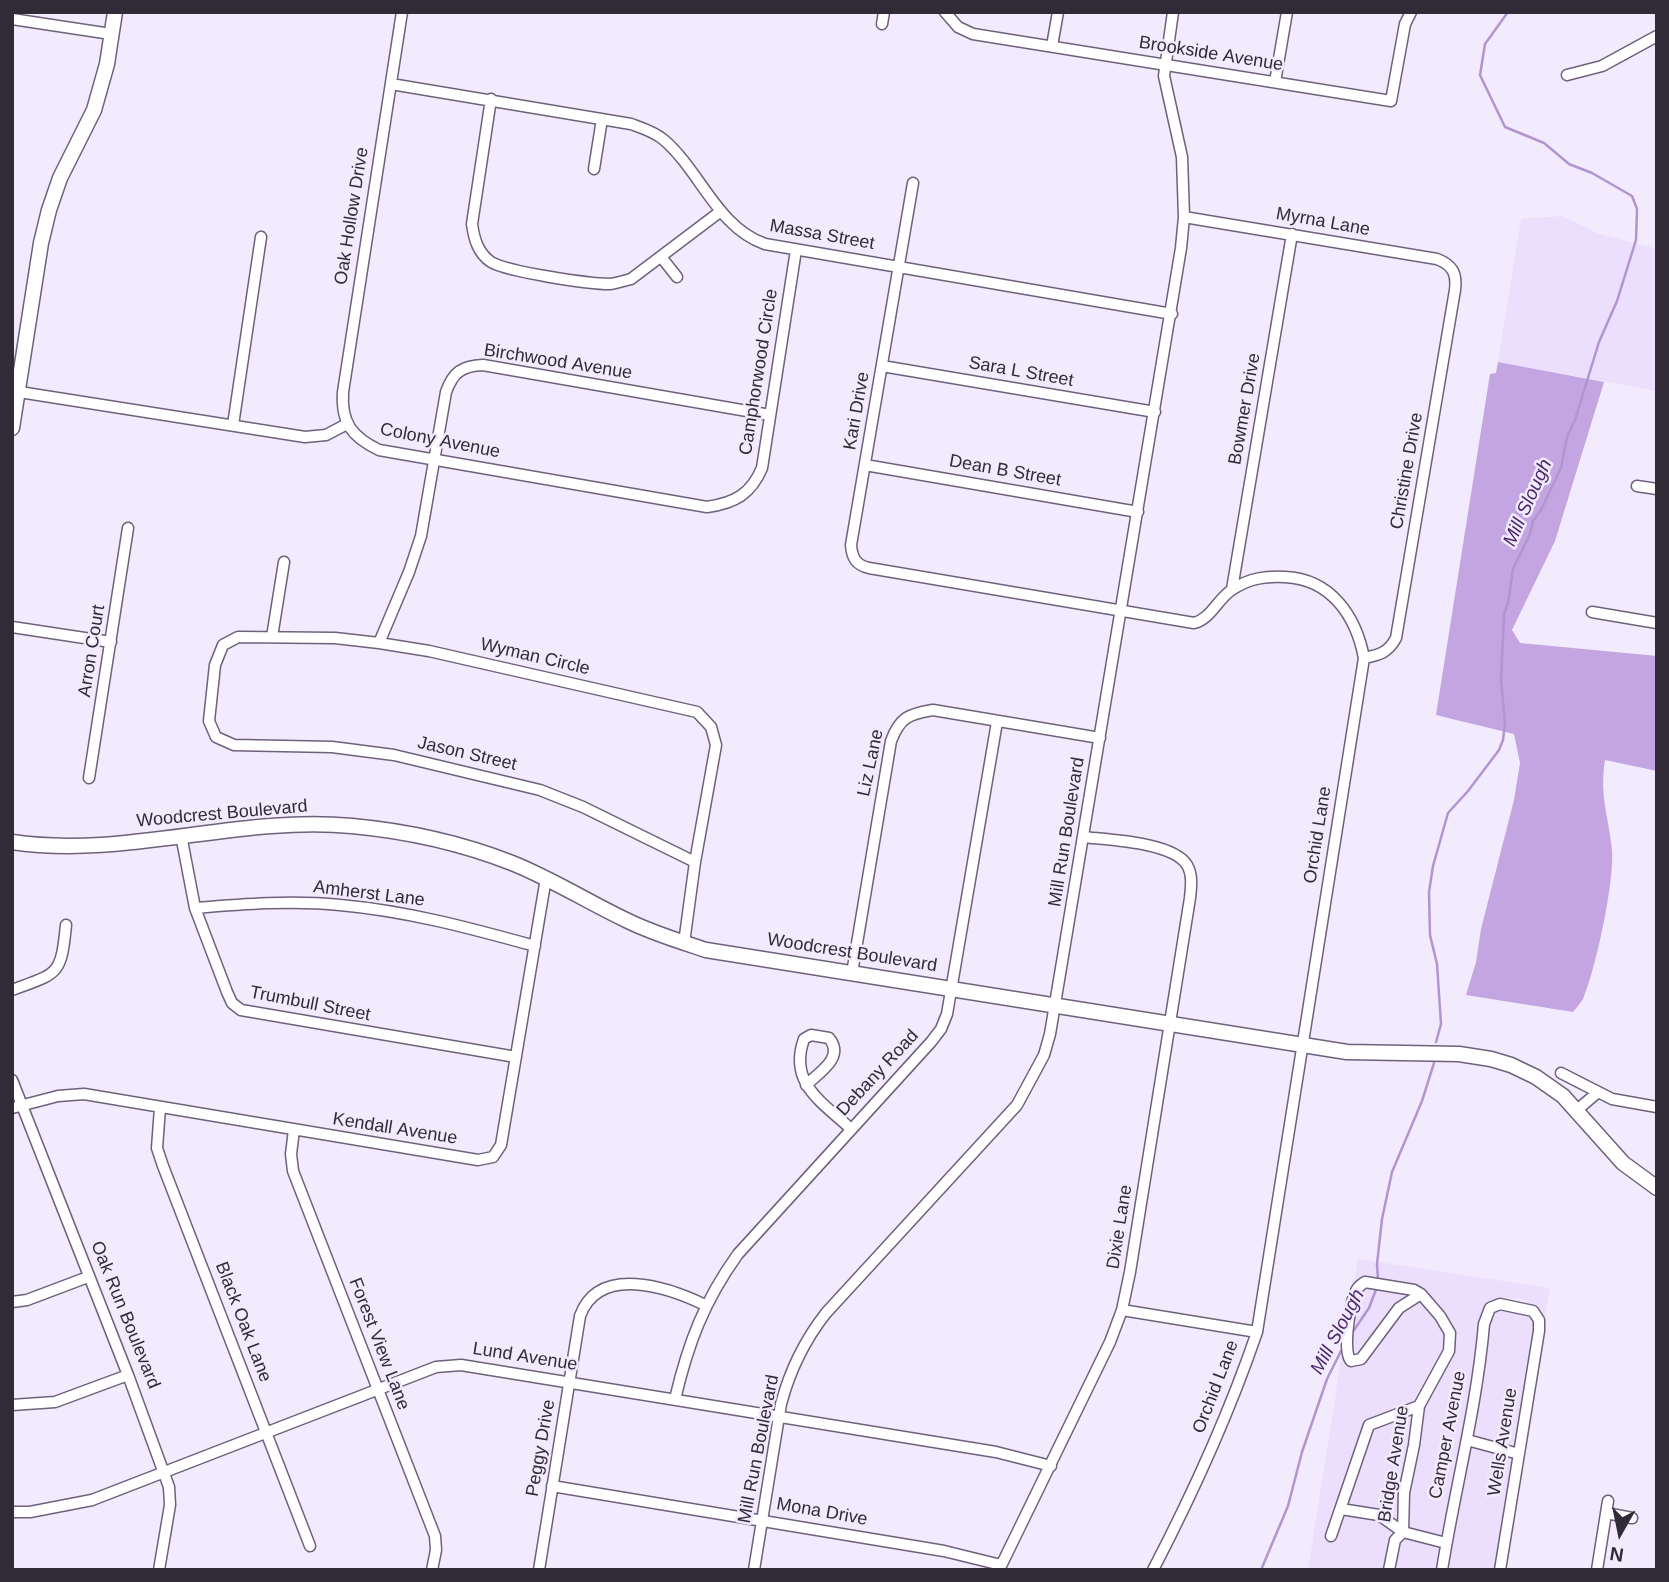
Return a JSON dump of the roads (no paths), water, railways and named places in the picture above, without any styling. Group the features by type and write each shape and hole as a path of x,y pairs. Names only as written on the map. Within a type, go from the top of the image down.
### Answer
{"street":[{"path":"12,428 15,392 49,210 60,178 94,110 107,64 115,12"},
{"name":"Oak Hollow Drive","path":"347,424 342,408 343,392 402,12"},
{"path":"882,24 884,12"},
{"name":"Brookside Avenue","path":"944,12 958,27 973,34 1391,101 1405,24 1410,12"},
{"path":"1052,46 1058,12"},
{"name":"Mill Run Boulevard","path":"754,1570 788,1378 809,1335 826,1313 1017,1105 1044,1055 1056,1006 1172,314 1184,217 1182,157 1164,87 1173,12"},
{"path":"1275,82 1287,12"},
{"path":"12,19 111,34"},
{"path":"1567,75 1602,66 1657,36"},
{"name":"Massa Street","path":"390,83 631,124 663,139 731,223 752,240 765,244 1172,314"},
{"path":"491,99 472,224 479,249 489,260 503,268 597,284 614,284 631,279 662,258 721,211"},
{"path":"594,169 603,119"},
{"name":"Kari Drive","path":"855,561 851,555 851,545 913,183"},
{"name":"Myrna Lane","path":"1184,217 1437,260 1447,262 1453,269"},
{"name":"Bowmer Drive","path":"1232,589 1292,234"},
{"path":"233,425 261,237"},
{"name":"Camphorwood Circle","path":"744,496 762,468 796,250"},
{"path":"662,258 677,277"},
{"name":"Christine Drive","path":"1364,658 1380,655 1390,648 1396,638 1455,289 1453,269"},
{"name":"Birchwood Avenue","path":"379,643 421,536 446,392 451,377 460,369 483,365 769,415"},
{"name":"Sara L Street","path":"882,366 1155,412"},
{"path":"15,392 305,437 327,435 347,424"},
{"name":"Colony Avenue","path":"347,424 361,441 379,450 707,507 727,504 744,496"},
{"name":"Dean B Street","path":"865,465 1138,512"},
{"path":"1637,486 1657,489"},
{"name":"Arron Court","path":"89,778 128,528"},
{"name":"Orchid Lane","path":"855,561 869,569 1194,623 1202,622 1232,589 1250,580 1265,576 1295,577 1309,581 1334,596 1345,609 1360,636 1364,658 1257,1332 1203,1467 1153,1570"},
{"path":"272,637 284,562"},
{"path":"1592,612 1657,623"},
{"path":"12,627 111,642"},
{"name":"Wyman Circle","path":"216,737 209,721 215,665 223,645 238,637 335,638 429,651 697,712 711,727 716,745 684,943"},
{"name":"Liz Lane","path":"852,973 891,741 896,726 917,713 933,710 1100,738"},
{"name":"Debany Road","path":"675,1399 688,1349 705,1305 738,1254 941,1029 947,1014 997,722"},
{"name":"Jason Street","path":"216,737 234,745 332,747 394,755 540,790 583,807 695,862"},
{"name":"Woodcrest Boulevard","path":"12,842 99,846 268,826 351,825 435,839 511,863 628,921 706,950 1347,1052 1451,1054 1490,1059 1536,1077 1563,1096 1623,1163 1657,1188"},
{"name":"Trumbull Street","path":"181,835 195,908 226,992 232,1003 241,1010 516,1057"},
{"name":"Dixie Lane","path":"1000,1567 1110,1342 1122,1310 1190,898 1191,881 1187,865 1176,855 1162,848 1083,837"},
{"name":"Kendall Avenue","path":"17,1106 58,1096 84,1094 478,1160 493,1157 501,1145 545,878"},
{"name":"Amherst Lane","path":"195,908 264,903 337,904 395,912 462,926 535,946"},
{"path":"12,990 51,976 63,958 66,925"},
{"path":"806,1085 831,1062 835,1053 834,1045 828,1038 811,1035 804,1039 799,1062 800,1072 806,1085 851,1129"},
{"path":"1561,1073 1597,1093 1628,1103 1657,1107"},
{"name":"Oak Run Boulevard","path":"12,1080 17,1106 128,1375 171,1495 159,1570"},
{"path":"1577,1110 1597,1093"},
{"name":"Black Oak Lane","path":"160,1108 157,1147 163,1166 310,1546"},
{"name":"Forest View Lane","path":"294,1130 291,1154 293,1171 435,1536 436,1550 432,1570"},
{"path":"12,1302 27,1300 88,1277"},
{"path":"1365,1282 1414,1290 1421,1294 1399,1308 1361,1359 1357,1362 1351,1361 1346,1352 1357,1287 1365,1282"},
{"name":"Peggy Drive","path":"539,1570 580,1316 584,1305 603,1288 624,1284 671,1291 705,1305"},
{"name":"Bridge Avenue","path":"1389,1570 1395,1540 1403,1532 1404,1493 1419,1406 1449,1351 1450,1333 1421,1294"},
{"name":"Wells Avenue","path":"1490,1308 1500,1304 1533,1311 1539,1320 1500,1570"},
{"name":"Camper Avenue","path":"1442,1570 1467,1440 1484,1324 1490,1308"},
{"path":"1122,1310 1257,1332"},
{"name":"Lund Avenue","path":"12,1512 30,1512 92,1500 436,1367 461,1365 996,1452 1051,1466"},
{"path":"12,1405 55,1402 128,1375"},
{"path":"1331,1536 1369,1425 1419,1406"},
{"path":"1467,1440 1519,1454"},
{"name":"Mona Drive","path":"552,1486 944,1551 1000,1567"},
{"path":"1597,1570 1608,1501"},
{"path":"1341,1509 1379,1515 1403,1532 1446,1543"},
{"path":"1606,1513 1632,1518"}],"waterway":[{"name":"Mill Slough","path":"1436,1042 1441,1024 1437,964 1430,935 1429,892 1433,866 1448,813 1499,750 1503,740 1505,723 1501,680 1504,614 1513,569 1530,534 1533,521 1561,468 1567,437 1575,420 1599,342 1617,301 1636,240 1637,209 1632,196 1592,173 1569,164 1544,143 1505,127 1480,75 1485,44 1508,12"},
{"name":"Mill Slough","path":"1378,1280 1382,1219 1392,1172 1422,1101 1434,1063"},
{"name":"Mill Slough","path":"1352,1333 1369,1308 1377,1287"},
{"name":"Mill Slough","path":"1261,1570 1288,1506 1302,1452 1327,1379 1343,1347"}]}
